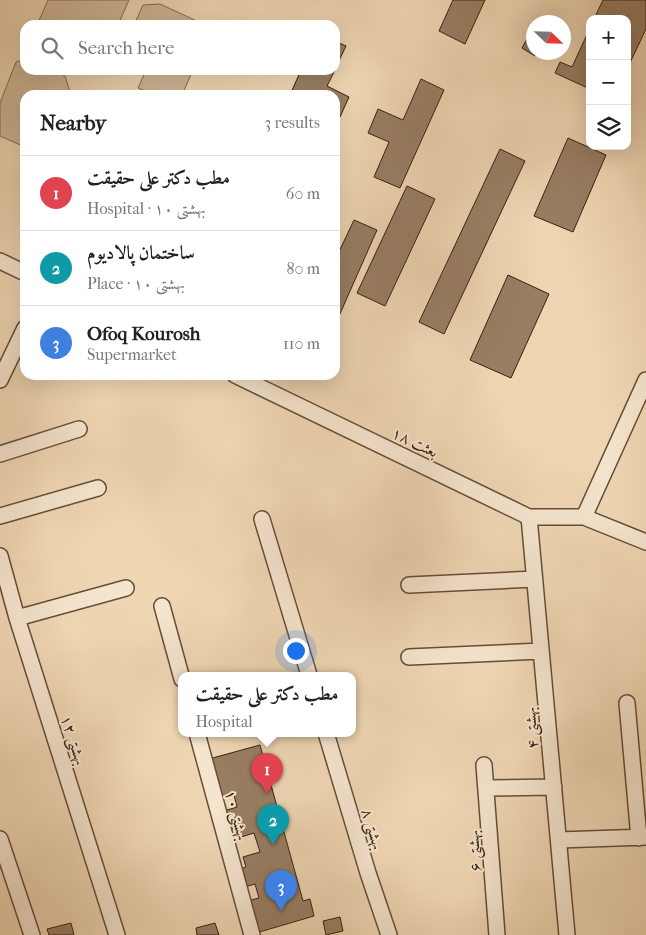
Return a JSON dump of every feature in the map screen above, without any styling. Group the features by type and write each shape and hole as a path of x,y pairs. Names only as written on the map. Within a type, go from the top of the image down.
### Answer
{"street":[{"path":"0,261 20,271"},
{"path":"0,380 20,338"},
{"name":"بعثت ۱۸","path":"245,380 529,517 584,517"},
{"path":"646,380 584,517 646,542"},
{"path":"0,454 79,428"},
{"path":"0,516 98,488"},
{"name":"۴ بهشتی","path":"529,517 567,935"},
{"path":"262,519 308,672"},
{"name":"۱۲ بهشتی","path":"0,556 17,618 117,935"},
{"path":"408,585 534,580"},
{"path":"17,618 126,588"},
{"path":"162,606 180,672"},
{"path":"409,657 541,651"},
{"path":"559,840 642,837 627,703"},
{"name":"۱۰ بهشتی","path":"198,737 252,935"},
{"name":"۸ بهشتی","path":"327,737 368,873 389,935"},
{"name":"۶ بهشتی","path":"484,765 497,935"},
{"path":"487,788 554,787"},
{"path":"0,839 32,935"}],"shaded area":[{"path":"48,0 129,0 120,20 39,20"},
{"path":"160,4 195,20 136,20 143,5"},
{"path":"20,61 20,75 63,75 69,90 20,90 20,145 0,136 0,103 16,62"},
{"path":"144,75 191,75 184,90 143,90 138,88"}],"building":[{"path":"453,0 485,0 465,44 439,31"},
{"path":"603,0 646,0 646,29 631,61 631,15 596,15"},
{"path":"586,37 586,87 555,73 560,62 572,67"},
{"path":"526,41 526,50 522,48"},
{"path":"340,43 346,46 340,59"},
{"path":"299,75 332,75 327,86 335,90 292,90"},
{"path":"421,79 444,90 400,188 374,177 389,142 368,133 378,109 403,120"},
{"path":"340,92 349,97 340,117"},
{"path":"568,138 586,146 586,150 595,150 606,155 573,232 534,216"},
{"path":"500,149 525,161 444,334 419,322"},
{"path":"407,186 435,199 385,306 357,293"},
{"path":"354,220 377,230 340,314 340,249"},
{"path":"508,275 549,294 511,378 470,360"},
{"path":"260,745 303,901 310,899 314,916 256,933 247,901 259,898 255,884 245,887 240,869 246,867 243,857 260,852 254,833 238,838 235,828 229,830 224,811 237,807 234,795 220,799 209,759"},
{"path":"340,917 343,931 326,935 323,921"},
{"path":"71,923 74,935 49,935 47,929"},
{"path":"215,923 219,935 197,935 196,928"}],"place":[{"name":"مطب دکتر علی حقیقت","path":"267,794"},
{"name":"ساختمان پالادیوم","path":"273,845"},
{"name":"Ofoq Kourosh","path":"281,911"}]}
